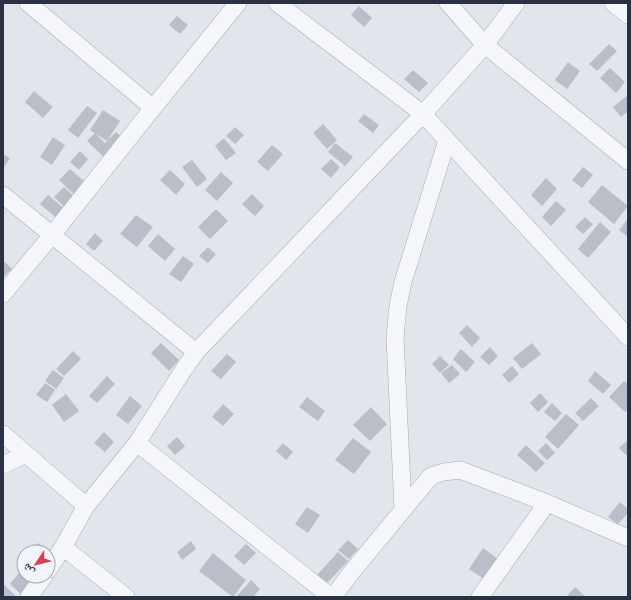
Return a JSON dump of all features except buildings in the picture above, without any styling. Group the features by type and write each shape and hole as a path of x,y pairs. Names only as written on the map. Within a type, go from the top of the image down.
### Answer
{"street":[{"path":"28,3 152,108"},
{"path":"3,294 238,3"},
{"path":"278,3 423,114 628,337"},
{"path":"448,3 485,45 628,160"},
{"path":"56,558 86,506 137,443 196,352 423,114 485,45 516,3"},
{"path":"614,3 628,15"},
{"path":"403,509 395,337 398,306 403,282 447,140"},
{"path":"3,195 196,352"},
{"path":"3,434 86,506"},
{"path":"137,443 332,597 431,476 444,472 460,470 547,503 628,538"},
{"path":"3,465 26,454"},
{"path":"480,597 547,503"},
{"path":"63,547 126,597"},
{"path":"29,597 38,584"}]}
